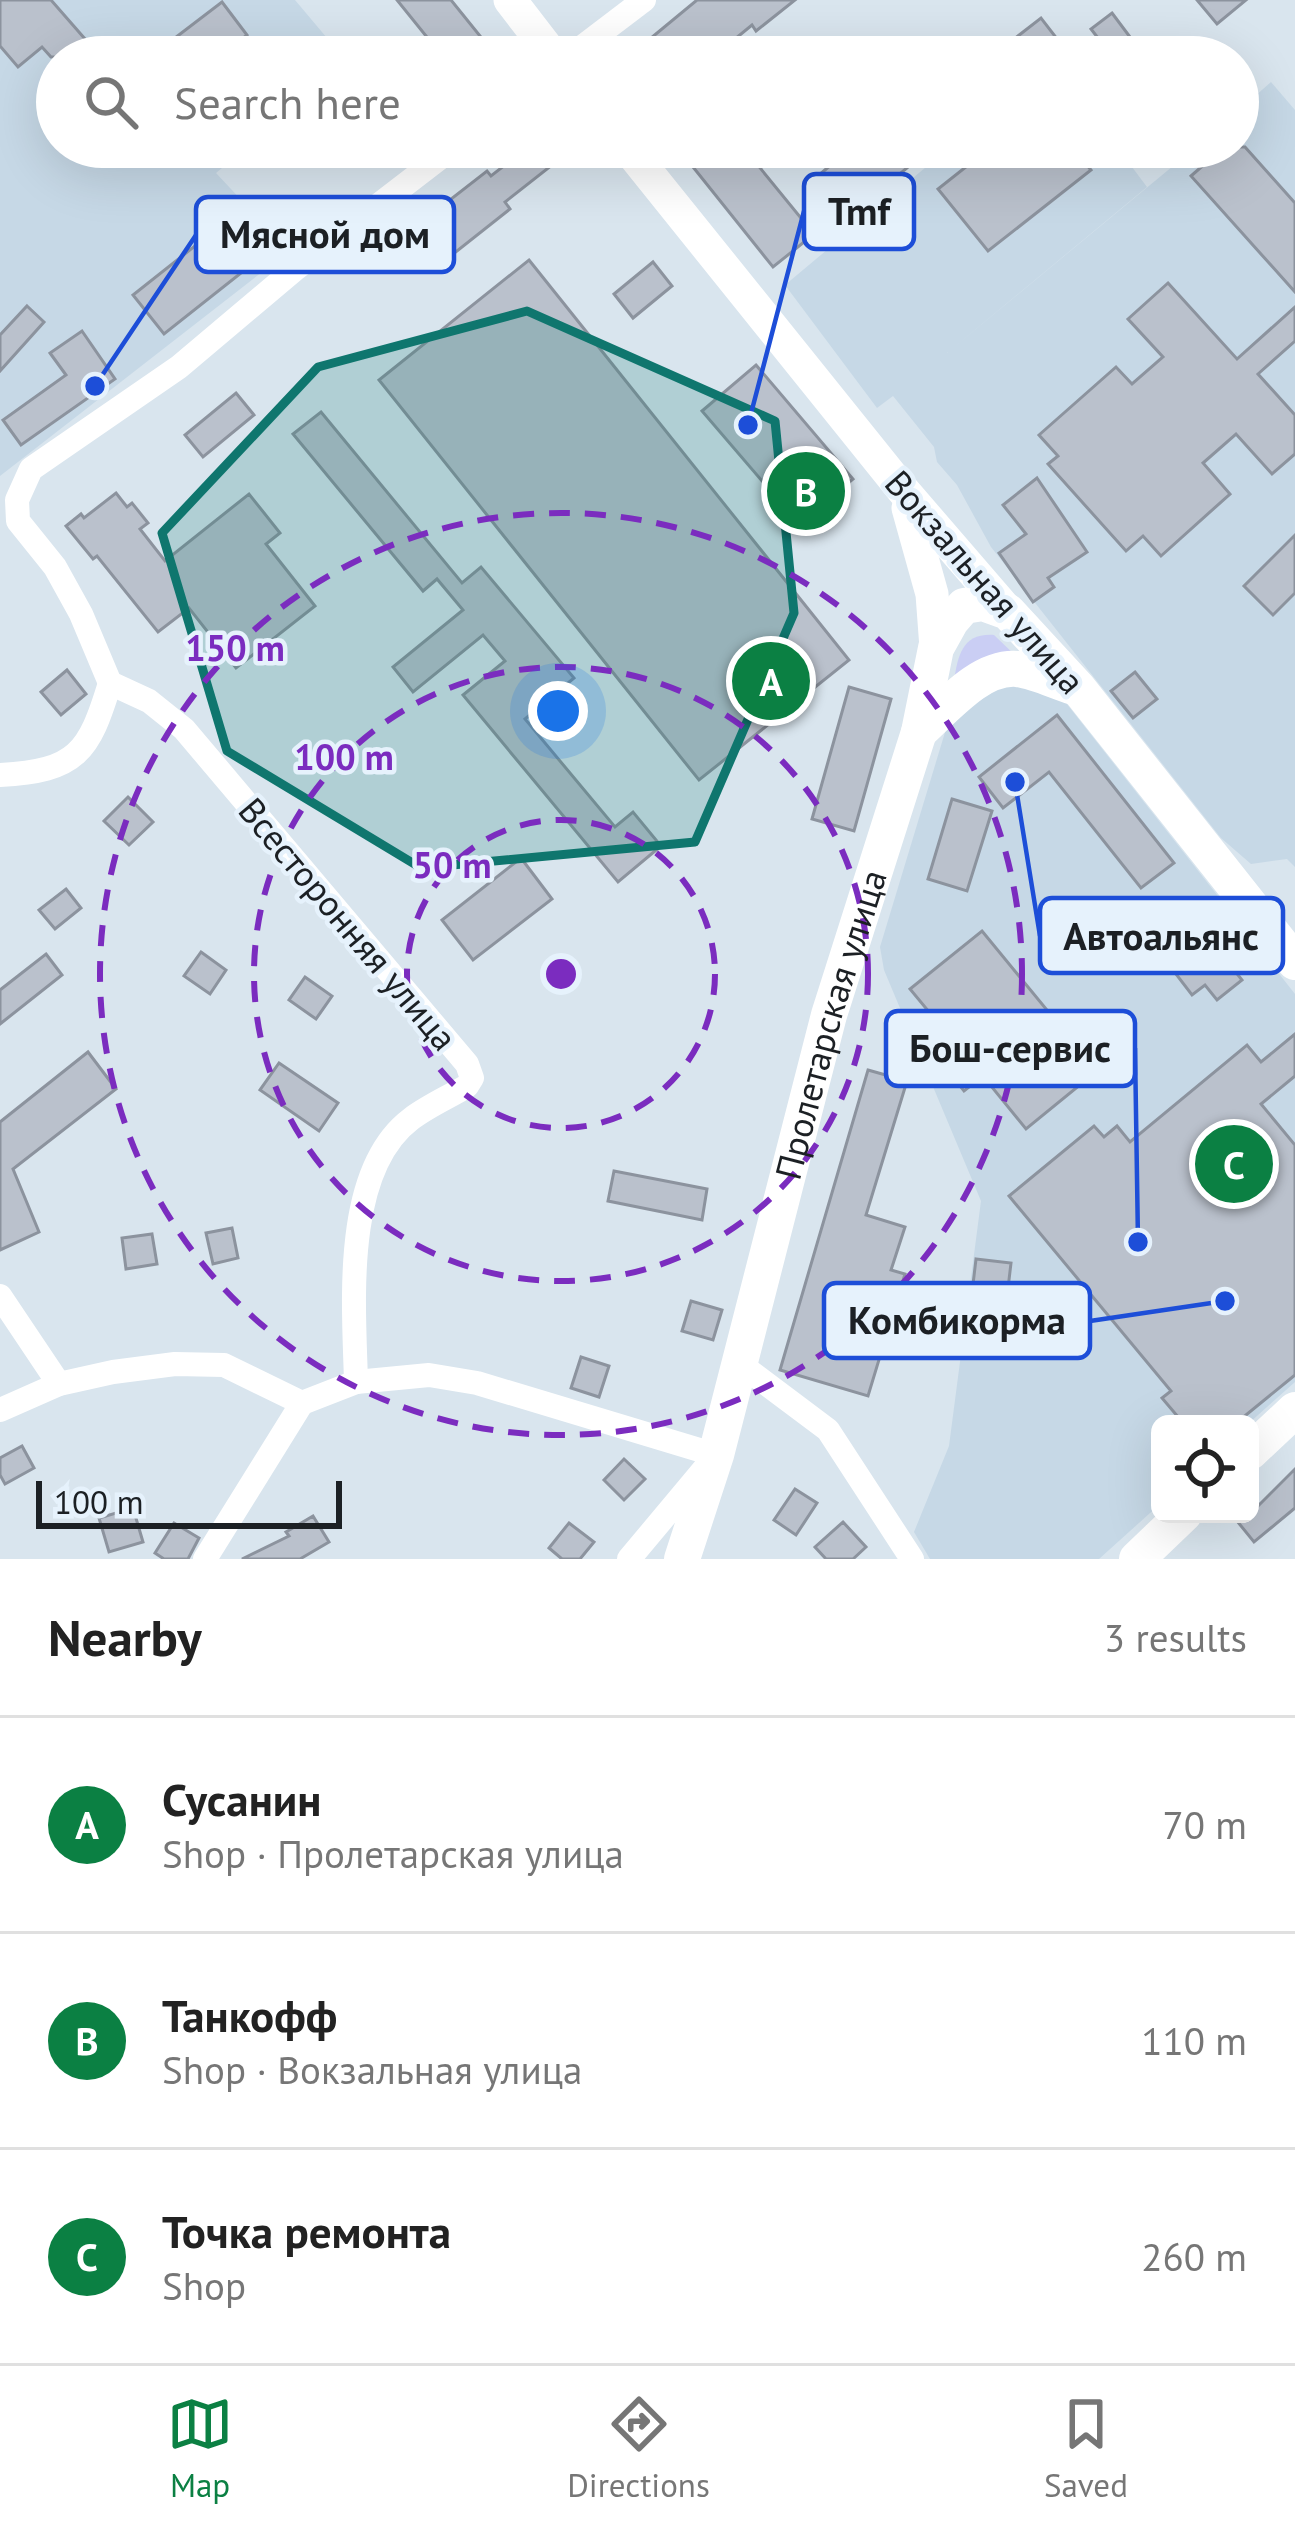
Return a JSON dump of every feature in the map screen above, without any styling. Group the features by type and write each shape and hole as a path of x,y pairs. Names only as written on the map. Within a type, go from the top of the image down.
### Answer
{"main road":[{"path":"510,0 538,36"},
{"name":"Вокзальная улица","path":"645,168 902,489 1078,688 1295,962"},
{"name":"Пролетарская улица","path":"682,1559 716,1455 829,1016 919,732 936,649 923,552 902,489"},
{"path":"936,649 964,606 982,603 1009,612"},
{"path":"919,732 970,686 992,674 1016,668 1078,688"},
{"path":"1259,1444 1295,1410"},
{"path":"1137,1559 1175,1523"}],"street":[{"path":"597,36 644,0"},
{"path":"0,775 52,766 78,754 95,732 110,682 82,614 56,567 18,521 9,499 31,469 179,367 427,168"},
{"name":"Всесторонняя улица","path":"110,682 149,700 184,729 467,1064 472,1078 467,1086 410,1119 388,1143 374,1175 358,1219 353,1265 356,1382"},
{"path":"0,1296 59,1384"},
{"path":"0,1410 59,1384 175,1364 224,1365 302,1402"},
{"path":"740,1364 828,1430 912,1559"},
{"path":"206,1558 302,1402 356,1382 429,1375 478,1383 716,1455 629,1559"}],"highlighted area":[{"path":"527,311 775,421 794,613 695,842 421,868 227,751 162,533 318,367"}],"shaded area":[{"path":"0,0 295,0 325,36 36,36 36,168 222,168 216,173 289,251 0,476"},
{"path":"1271,82 1295,110 1295,867 1287,859 1251,864 1221,838 991,547 957,485 937,462 934,447 893,396 877,408 785,285 925,168 1133,168 1147,187 947,353 1171,168 1259,168 1259,93"},
{"path":"994,635 1021,661 954,681 964,647 975,638"},
{"path":"1004,681 1059,694 1295,994 1295,1382 1258,1415 1151,1415 1151,1512 1099,1559 930,1559 914,1532 949,1446 981,1201 884,970 880,947 946,729"}],"building":[{"path":"0,0 51,0 82,36 36,36 36,52 18,67 0,46"},
{"path":"397,0 451,0 480,36 426,36"},
{"path":"697,0 795,0 756,31 752,25 739,36 653,36"},
{"path":"1197,0 1246,0 1217,24"},
{"path":"222,2 247,35 246,36 177,36"},
{"path":"1112,13 1129,36 1096,36 1091,29"},
{"path":"1041,18 1055,36 1018,36"},
{"path":"1259,163 1295,203 1295,292 1191,176 1200,168 1259,168"},
{"path":"501,168 548,168 505,202 510,209 438,266 410,231 487,171 491,176"},
{"path":"694,168 760,168 814,234 773,267"},
{"path":"827,168 907,168 852,214 819,175"},
{"path":"964,168 1091,170 988,251 938,189"},
{"path":"210,234 241,273 164,334 133,295"},
{"path":"529,260 849,660 699,780 379,380"},
{"path":"653,262 672,286 633,318 614,294"},
{"path":"1168,283 1237,359 1295,307 1295,341 1258,374 1295,415 1295,454 1272,474 1236,434 1203,463 1230,494 1161,556 1143,536 1126,551 1048,464 1058,456 1039,435 1116,367 1132,384 1163,357 1128,319"},
{"path":"27,306 44,322 0,371 0,335"},
{"path":"82,331 115,379 21,445 3,420 66,375 50,353"},
{"path":"756,365 853,479 799,524 702,411"},
{"path":"236,393 254,415 203,457 185,435"},
{"path":"321,412 462,583 481,567 574,678 525,719 615,827 633,812 661,846 618,882 463,695 505,661 483,635 413,692 393,667 463,610 437,579 423,591 293,434"},
{"path":"1037,478 1087,552 1048,578 1054,587 1033,602 999,553 1026,534 1003,505"},
{"path":"116,493 127,507 132,503 148,523 140,529 165,561 249,494 280,533 266,544 315,606 236,668 189,608 158,632 97,556 93,559 66,526"},
{"path":"1295,535 1295,593 1273,615 1244,586"},
{"path":"67,670 86,694 61,715 41,692"},
{"path":"1135,672 1157,699 1133,718 1111,691"},
{"path":"849,687 891,699 854,831 812,819"},
{"path":"1057,715 1174,863 1141,888 1049,772 1003,808 979,777"},
{"path":"128,797 153,822 129,845 104,821"},
{"path":"952,799 992,811 967,891 928,879"},
{"path":"521,858 552,899 473,960 442,920"},
{"path":"66,889 81,908 55,929 39,910"},
{"path":"1180,902 1242,980 1217,1000 1205,985 1192,995 1143,931"},
{"path":"982,931 1097,1071 1026,1129 983,1076 964,1091 931,1050 949,1036 910,989"},
{"path":"201,952 226,970 210,994 184,976"},
{"path":"46,954 62,975 0,1024 0,990"},
{"path":"305,977 332,996 316,1019 289,1000"},
{"path":"1295,1034 1295,1076 1261,1104 1295,1145 1295,1375 1246,1415 1176,1415 1162,1398 1171,1391 1009,1196 1094,1126 1104,1137 1117,1126 1130,1142 1247,1045 1261,1062"},
{"path":"88,1052 116,1089 13,1169 39,1232 0,1250 0,1122"},
{"path":"279,1063 338,1103 319,1131 260,1090"},
{"path":"868,1070 907,1081 866,1215 905,1227 891,1270 905,1274 868,1396 780,1370"},
{"path":"614,1171 707,1189 702,1220 608,1201"},
{"path":"232,1228 238,1258 213,1264 206,1233"},
{"path":"152,1234 157,1264 126,1269 122,1238"},
{"path":"976,1259 1011,1263 1002,1339 967,1335"},
{"path":"691,1301 722,1310 713,1340 682,1331"},
{"path":"581,1357 609,1366 599,1397 571,1388"},
{"path":"22,1446 34,1468 5,1484 0,1458"},
{"path":"624,1459 645,1479 624,1500 604,1480"},
{"path":"1295,1469 1295,1508 1254,1542 1239,1523 1259,1523 1259,1505"},
{"path":"795,1489 817,1503 796,1535 774,1520"},
{"path":"133,1508 143,1542 109,1552 99,1518"},
{"path":"313,1516 329,1542 300,1559 242,1559 289,1536 286,1532"},
{"path":"843,1522 866,1547 853,1559 826,1559 815,1547"},
{"path":"174,1523 199,1538 188,1559 164,1559 155,1553"},
{"path":"569,1523 594,1542 580,1559 562,1559 549,1548"}],"place":[{"name":"Мясной дом","path":"95,386"},
{"name":"Tmf","path":"748,425"},
{"name":"Танкофф","path":"806,491"},
{"name":"Сусанин","path":"771,681"},
{"name":"Автоальянс","path":"1015,782"},
{"name":"Точка ремонта","path":"1234,1164"},
{"name":"Бош-сервис","path":"1138,1242"},
{"name":"Комбикорма","path":"1225,1301"}]}
